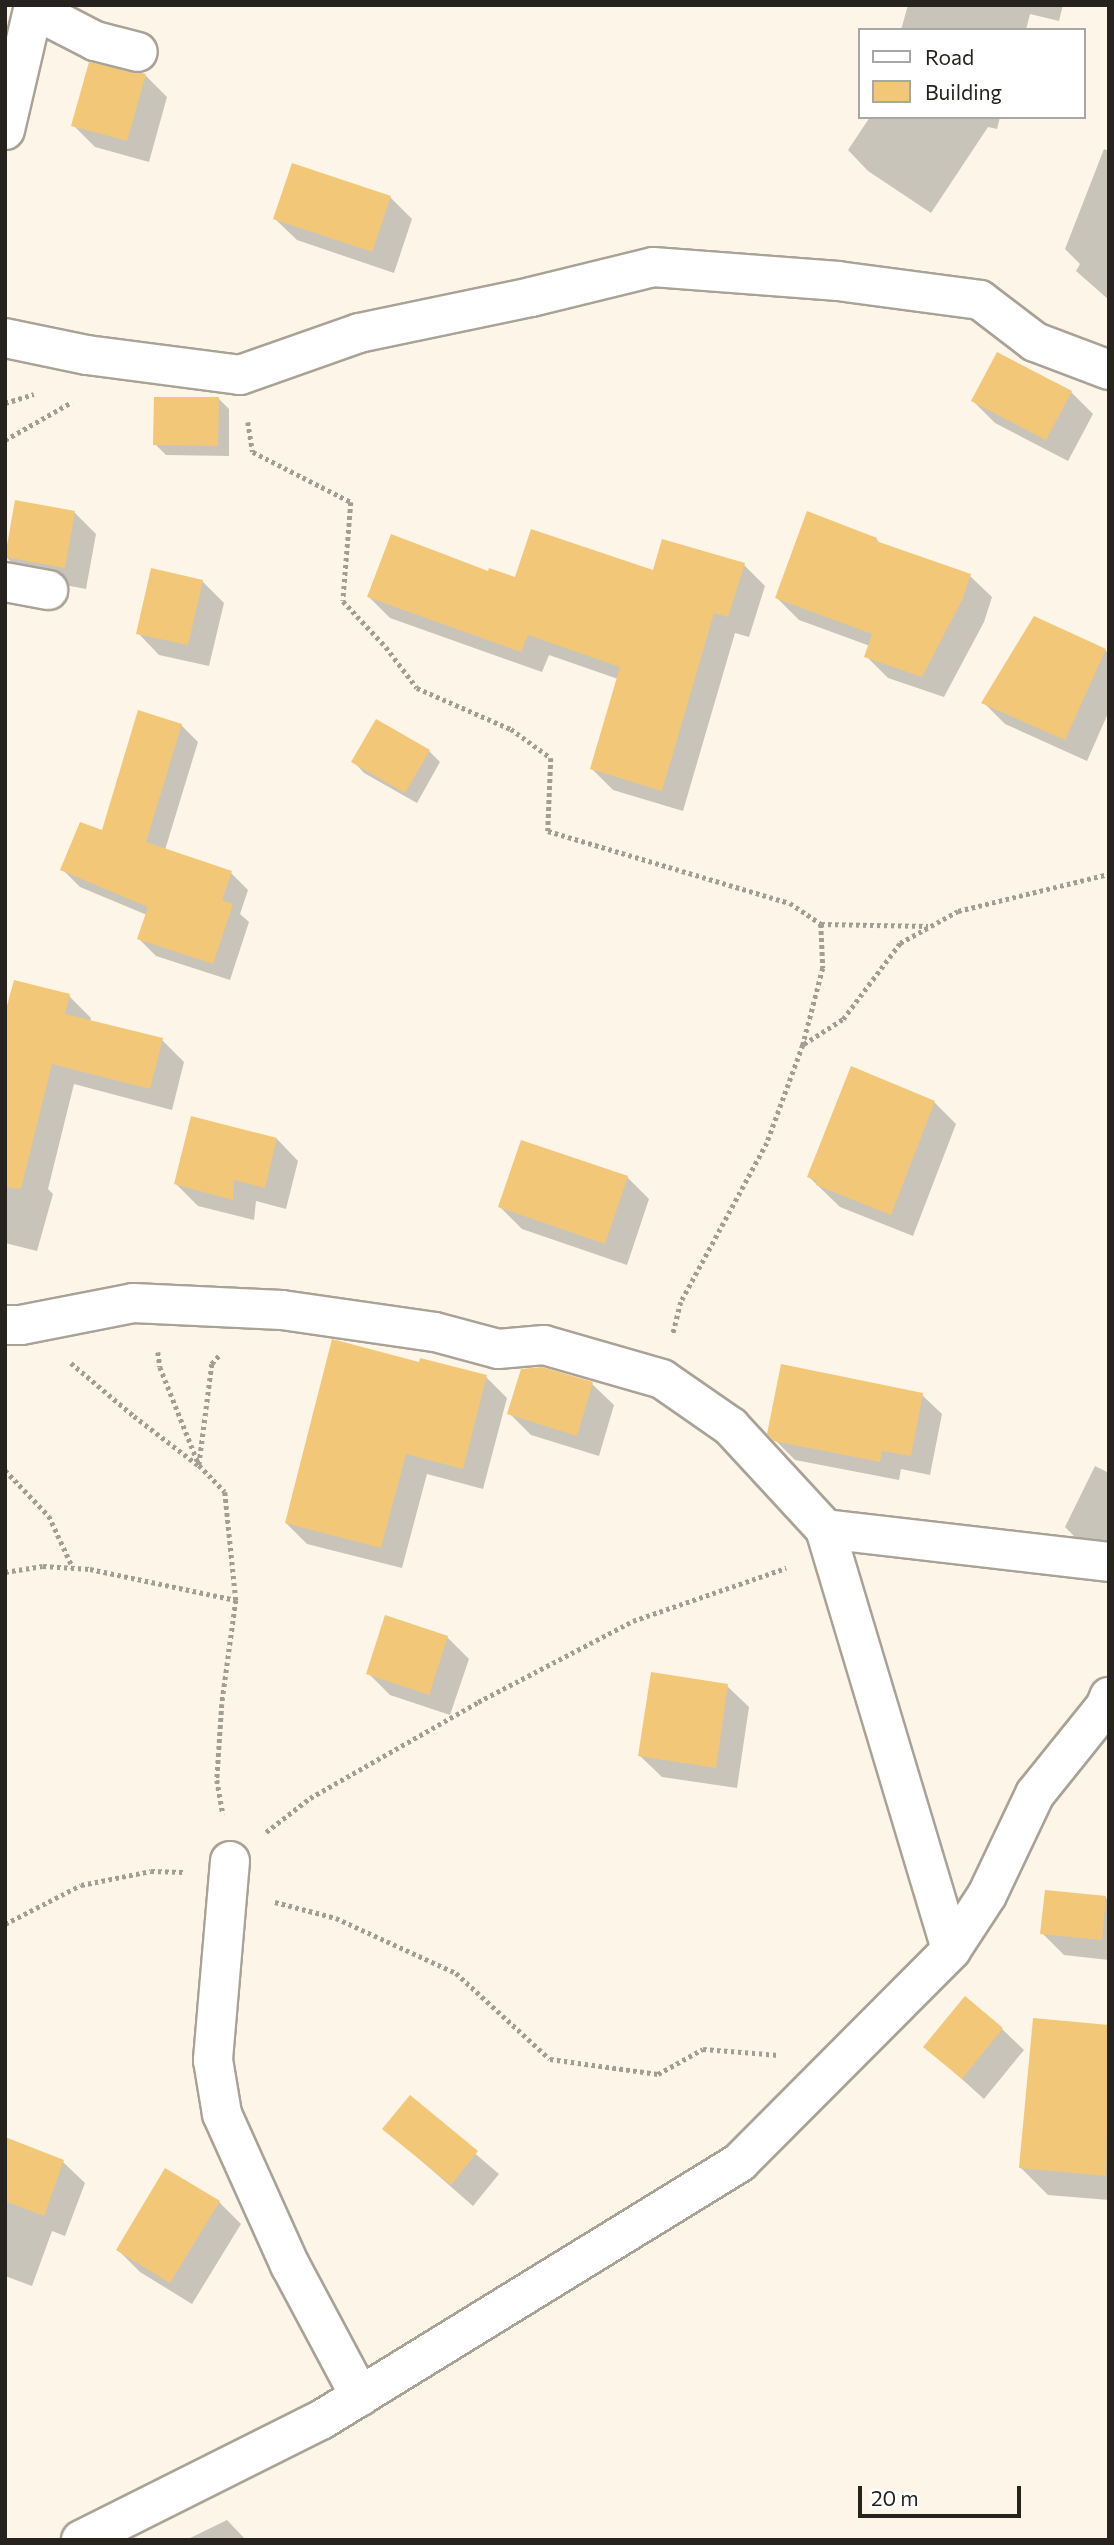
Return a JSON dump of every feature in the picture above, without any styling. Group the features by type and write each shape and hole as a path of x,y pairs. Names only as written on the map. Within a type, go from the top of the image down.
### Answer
{"street":[{"path":"5,130 34,7 94,41 138,52"},
{"path":"5,338 87,355 240,375 359,333 531,297 653,267 838,281 980,300 1035,341 1109,370"},
{"path":"5,582 48,590"},
{"path":"13,1325 133,1303 282,1310 435,1332 498,1349 544,1346 662,1379 731,1427 827,1539 951,1950"},
{"path":"827,1539 1109,1562"},
{"path":"81,2540 321,2420 740,2162 951,1950 987,1895 1035,1794 1105,1707 1109,1697"},
{"path":"229,1868 213,2060 222,2114 290,2265 360,2396"}],"path":[{"path":"240,375 253,452 351,502 343,601 386,647 416,688 511,729 551,758 548,831 790,903 821,924 931,926"},
{"path":"803,1045 843,1019 900,943 958,911 1109,874"},
{"path":"662,1379 681,1302 767,1143 803,1045 823,968 821,924"},
{"path":"153,1304 160,1367 199,1465"},
{"path":"199,1465 212,1364 252,1309"},
{"path":"13,1325 199,1465 225,1492 236,1600 222,1704 217,1780 229,1868 241,1893 336,1917 456,1973 550,2059 658,2074 703,2049 800,2057 825,2077"},
{"path":"5,1470 49,1516 74,1568"},
{"path":"5,1924 81,1885 151,1871 229,1868 310,1798 478,1702 633,1621 765,1578 827,1539"},
{"path":"5,1572 43,1566 74,1568 171,1584 236,1600"}],"building":[{"path":"89,62 146,74 127,141 71,126"},
{"path":"292,163 391,196 372,252 273,219"},
{"path":"997,352 1072,391 1046,440 971,401"},
{"path":"154,397 219,397 218,446 153,445"},
{"path":"15,500 75,511 65,568 5,557"},
{"path":"807,511 877,538 876,541 971,574 962,600 922,677 864,657 872,634 775,598"},
{"path":"531,529 653,570 662,539 745,563 728,617 714,613 662,791 590,769 620,667 528,635 521,652 367,597 391,534 488,571 489,568 515,577"},
{"path":"151,568 203,580 188,645 136,634"},
{"path":"1034,616 1106,649 1065,740 981,703"},
{"path":"138,710 182,724 146,842 232,871 222,900 233,904 213,964 137,939 148,907 60,870 80,822 102,830"},
{"path":"376,719 430,750 405,793 351,762"},
{"path":"14,980 70,994 65,1014 163,1038 150,1089 52,1064 21,1189 5,1187 5,1013"},
{"path":"851,1066 935,1101 891,1215 816,1185 817,1181 807,1177"},
{"path":"191,1116 277,1138 265,1188 234,1180 233,1200 174,1184"},
{"path":"521,1140 628,1176 605,1244 498,1207"},
{"path":"332,1339 419,1362 420,1358 487,1375 463,1469 406,1454 381,1548 285,1523"},
{"path":"781,1364 923,1393 911,1456 882,1451 880,1462 774,1441 767,1434"},
{"path":"542,1367 593,1382 577,1436 507,1414 521,1369"},
{"path":"385,1615 448,1636 429,1695 366,1674"},
{"path":"651,1672 728,1684 716,1768 638,1756"},
{"path":"1045,1890 1106,1896 1102,1940 1040,1934"},
{"path":"965,1996 1003,2028 962,2079 923,2047"},
{"path":"1033,2018 1109,2025 1106,2176 1019,2168"},
{"path":"410,2095 478,2151 451,2185 382,2129"},
{"path":"5,2137 64,2160 44,2216 5,2201"},
{"path":"165,2168 220,2201 170,2283 116,2250"}]}
